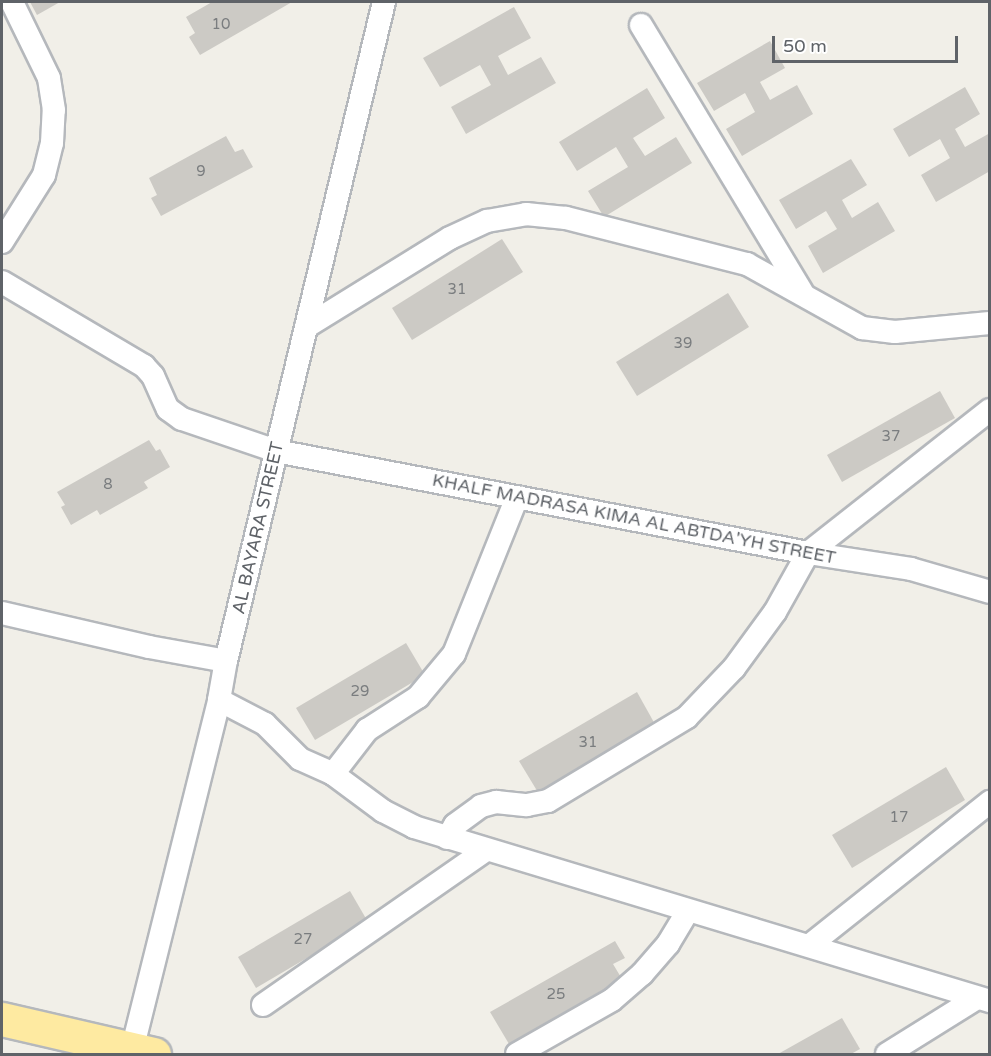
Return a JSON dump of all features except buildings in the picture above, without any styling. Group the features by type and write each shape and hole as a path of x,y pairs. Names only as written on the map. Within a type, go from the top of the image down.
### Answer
{"highway":[{"path":"2,1019 139,1053"}],"street":[{"path":"2,242 44,175 52,143 54,110 49,78 12,2"},
{"name":"AL BAYARA STREET","path":"139,1053 226,661 384,2"},
{"path":"641,25 803,293"},
{"path":"306,327 450,238 486,221 526,214 566,218 747,264 803,293 862,328 895,333 990,323"},
{"name":"KHALF MADRASA KIMA AL ABTDA'YH STREET","path":"2,282 144,366 153,376 168,409 182,419 276,451 808,553 911,569 990,592"},
{"path":"447,838 455,825 481,806 496,802 527,805 548,801 687,717 734,668 775,612 808,553 990,410"},
{"path":"333,774 367,730 418,697 454,654 517,497"},
{"path":"2,613 149,647 226,661"},
{"path":"219,700 265,724 300,759 333,774 383,811 414,827 983,999"},
{"path":"810,945 990,802"},
{"path":"263,1005 486,850"},
{"path":"517,1054 620,993 642,974 668,944 688,911"},
{"path":"887,1054 983,999"}]}
